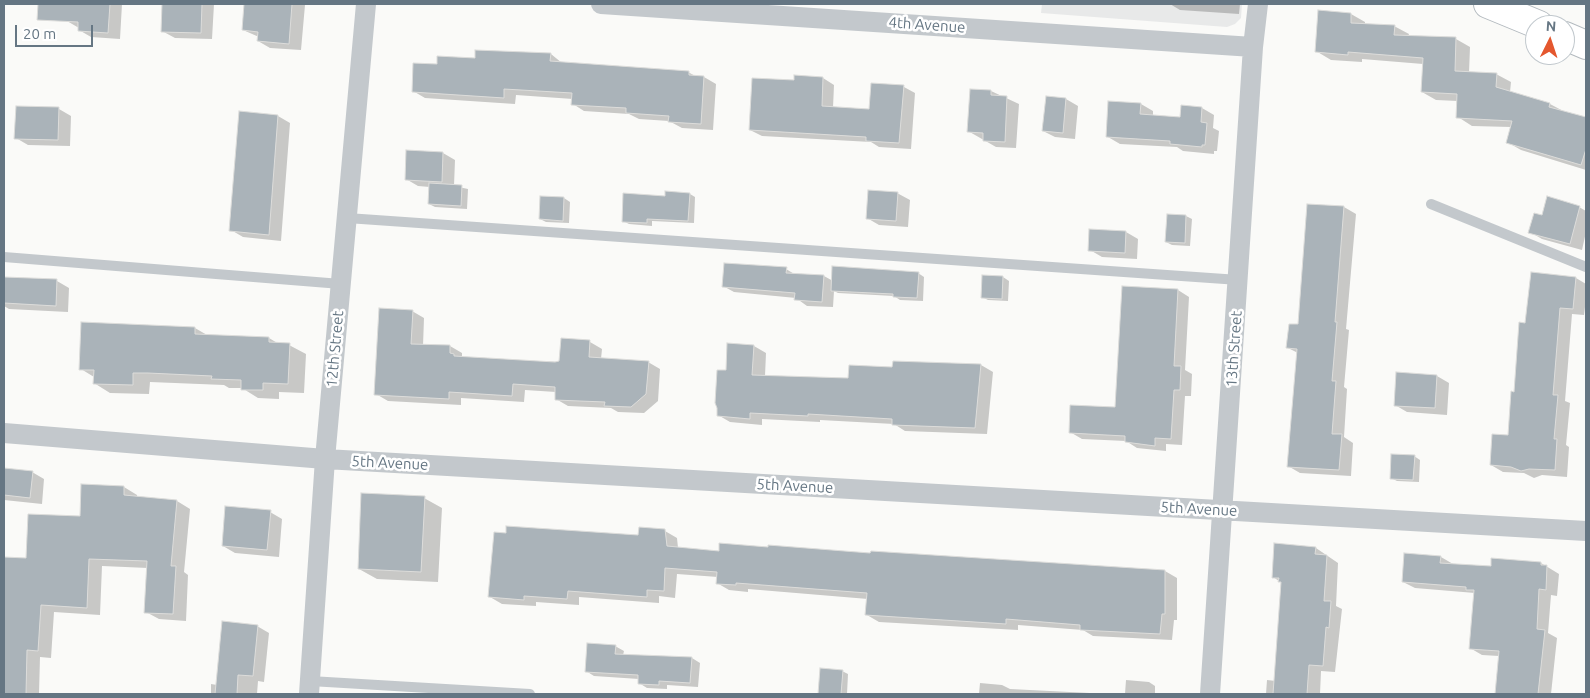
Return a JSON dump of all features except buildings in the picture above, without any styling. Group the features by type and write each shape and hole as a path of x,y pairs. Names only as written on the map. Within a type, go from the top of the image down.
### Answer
{"main road":[{"path":"1488,4 1525,20"}],"street":[{"name":"12th Street","path":"310,688 325,459 366,4"},
{"name":"4th Avenue","path":"601,4 1253,47"},
{"name":"13th Street","path":"1210,694 1253,47 1258,4"},
{"name":"5th Avenue","path":"4,433 325,459 1586,531"}],"lane":[{"path":"1431,204 1586,267"},
{"path":"346,218 1239,280"},
{"path":"4,257 341,284"},
{"path":"310,688 530,694"}],"shaded area":[{"path":"1042,4 1242,4 1241,18 1235,24 1227,27 1041,13"}]}
